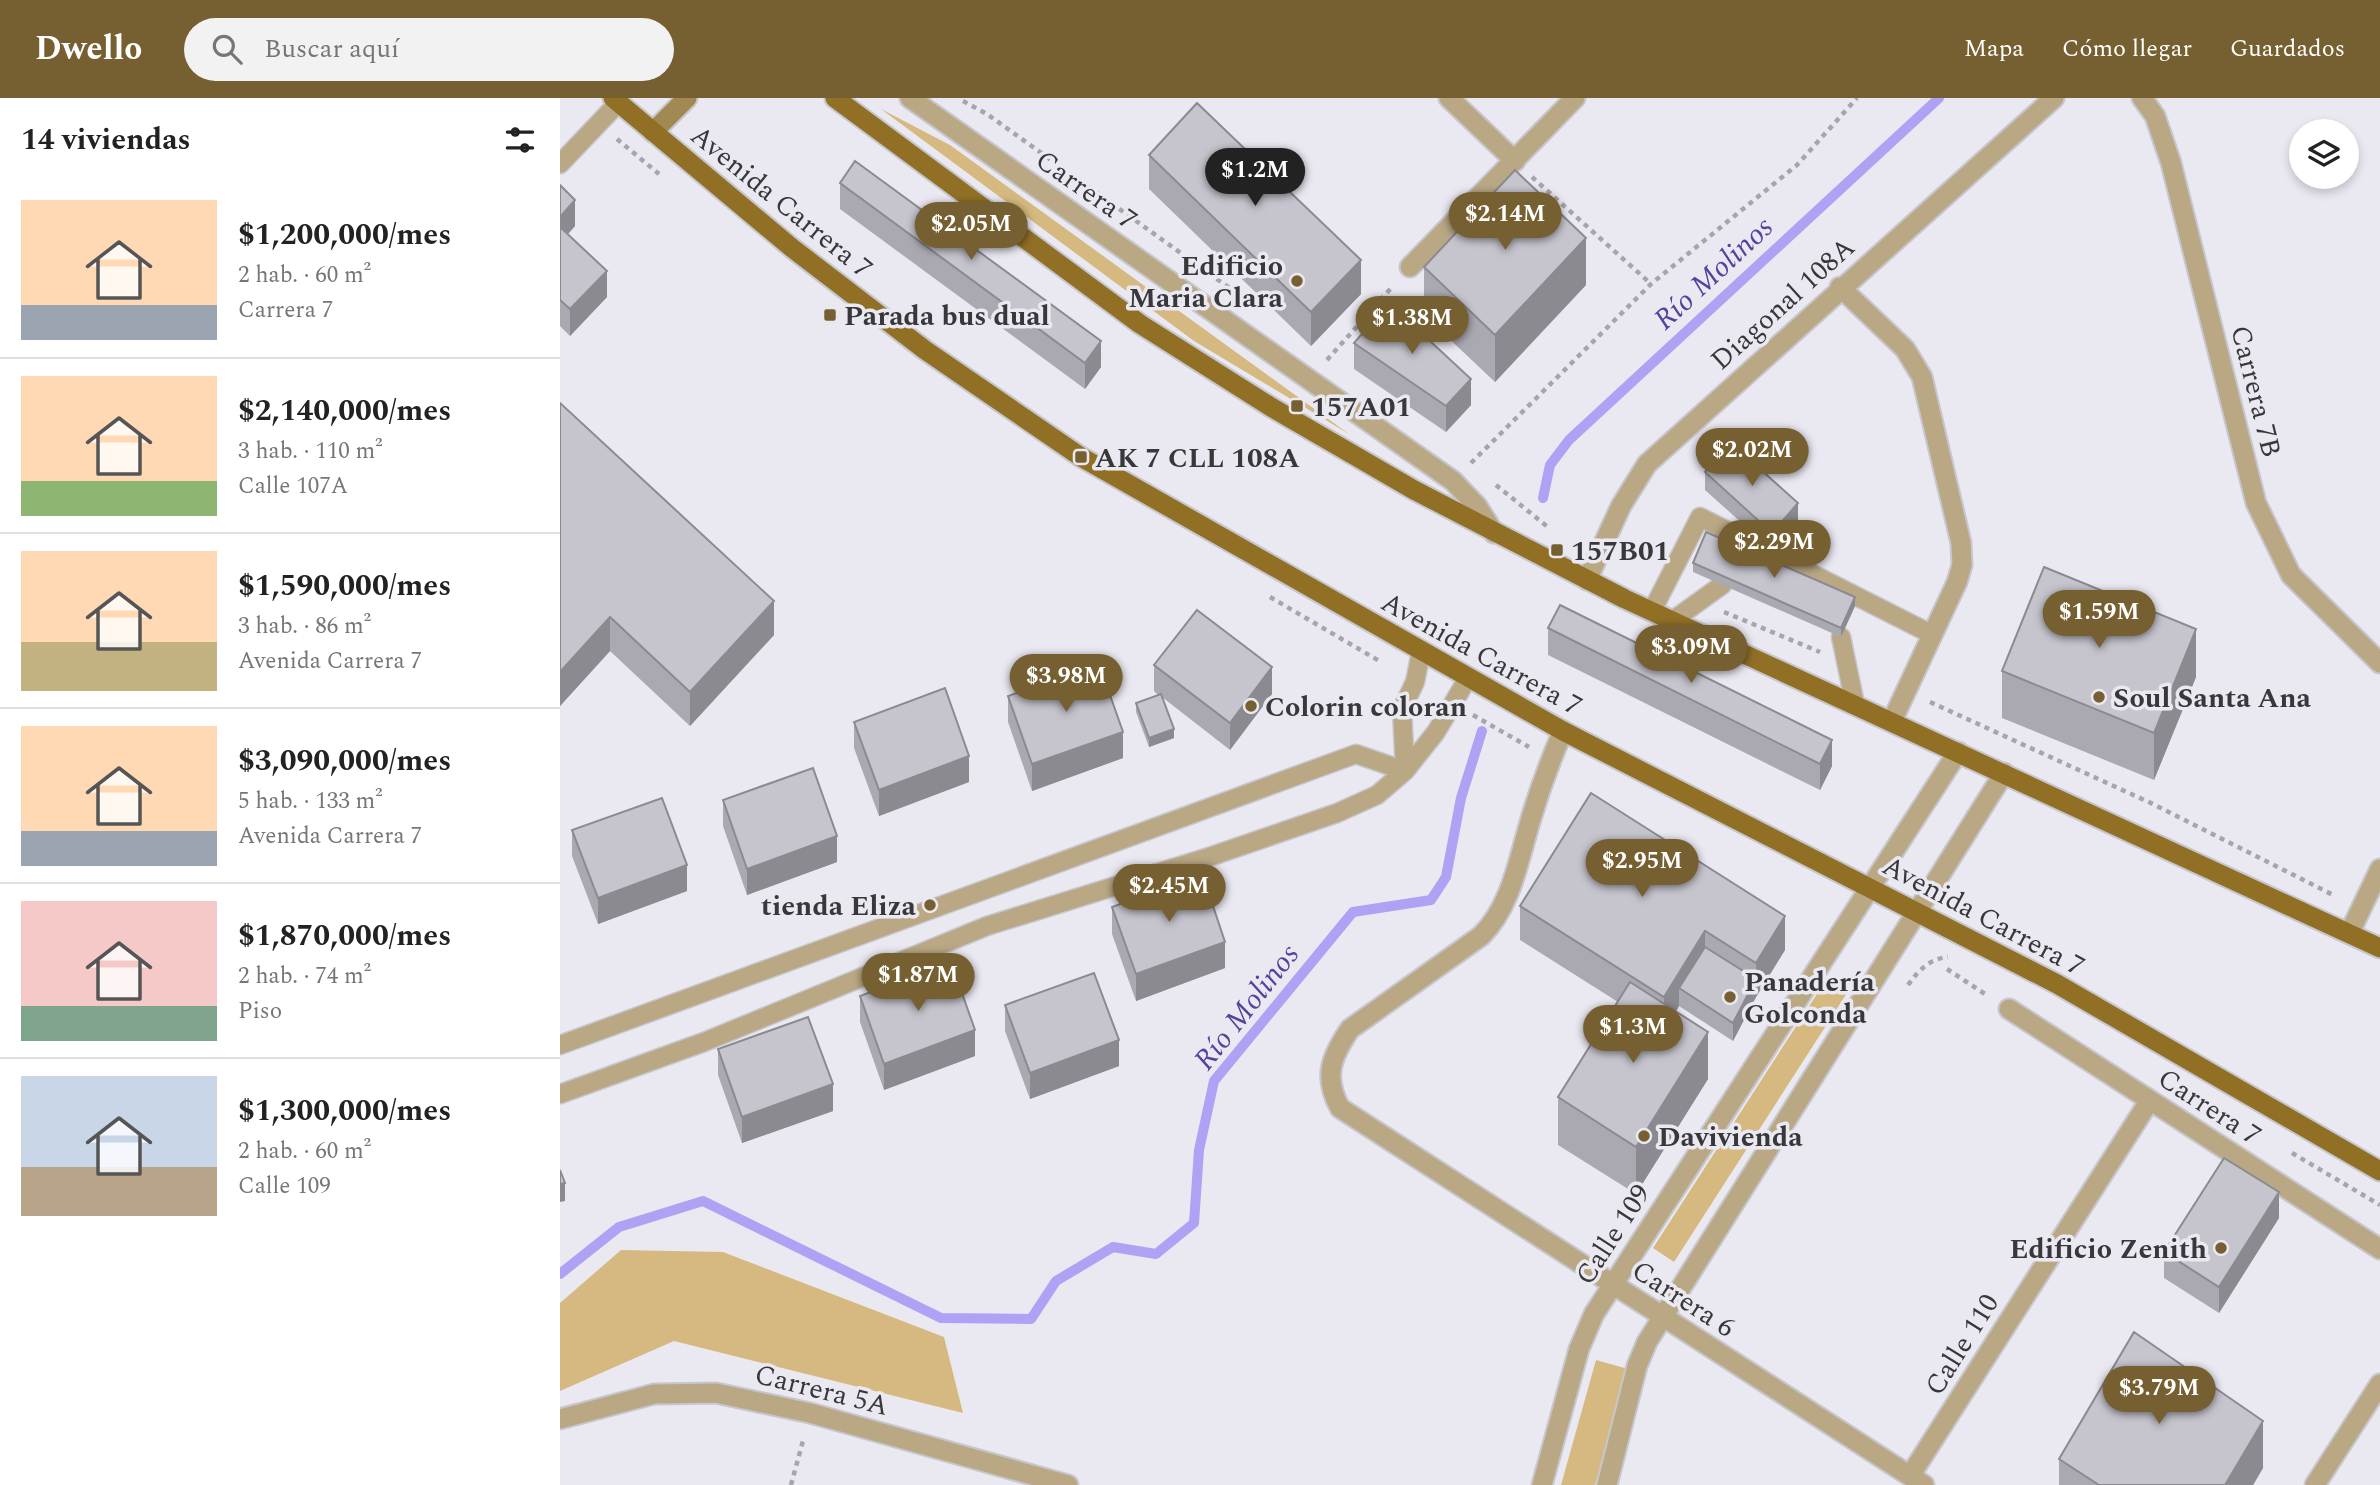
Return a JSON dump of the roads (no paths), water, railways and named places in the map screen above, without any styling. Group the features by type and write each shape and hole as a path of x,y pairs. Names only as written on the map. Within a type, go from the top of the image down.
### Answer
{"main road":[{"path":"653,132 687,98"},
{"path":"835,98 1140,324 1340,449 1494,533 1672,621 2380,948"},
{"name":"Avenida Carrera 7","path":"618,100 792,248 925,350 1081,457 1563,731 1920,911 2224,1077 2380,1171"}],"street":[{"name":"Carrera 7","path":"910,98 1453,481 1477,506 1494,533"},
{"path":"1449,98 1515,161"},
{"path":"1410,267 1575,98"},
{"name":"Diagonal 108A","path":"1587,580 1615,518 1647,464 1840,287 2054,98"},
{"name":"Carrera 7B","path":"2142,98 2155,116 2171,163 2256,503 2291,575 2380,663"},
{"path":"1840,287 1905,349 1922,377 1961,543 1962,565 1933,635 1892,721"},
{"name":"Carrera 6","path":"1563,731 1543,780 1507,900 1496,921 1481,936 1350,1029 1339,1046 1328,1073 1332,1094 1340,1108 1917,1481"},
{"name":"Calle 109","path":"1542,1485 1579,1349 1594,1314 1958,751"},
{"path":"1608,1485 1637,1366 1661,1316 1920,911 2004,773"},
{"path":"2350,932 2380,869"},
{"name":"Carrera 7","path":"2009,1009 2380,1250"},
{"name":"Calle 110","path":"1917,1481 2150,1100"},
{"path":"2315,1485 2380,1384"},
{"name":"Carrera 5A","path":"560,1419 654,1394 716,1393 810,1413 1068,1485"}],"lane":[{"path":"560,164 618,100"},
{"path":"1652,611 1700,517 1933,635"},
{"path":"1672,621 1722,585"},
{"path":"1841,637 1855,704"},
{"path":"1405,771 1402,709 1415,682 1421,652"},
{"path":"560,1094 704,1042 987,926 1212,856 1337,813 1377,795 1405,771 1436,732 1468,678"},
{"path":"560,1045 1356,754 1405,771"}],"waterway":[{"name":"Río Molinos","path":"1543,498 1550,465 1569,440 1939,98"},
{"name":"Río Molinos","path":"560,1274 619,1227 703,1201 941,1318 1031,1319 1056,1281 1113,1247 1156,1254 1194,1223 1199,1150 1214,1081 1353,912 1431,900 1446,877 1461,798 1482,731"}],"place":[{"name":"Edificio Maria Clara","path":"1297,281"},
{"name":"Parada bus dual","path":"830,315"},
{"name":"157A01","path":"1297,406"},
{"name":"AK 7 CLL 108A","path":"1081,457"},
{"name":"157B01","path":"1557,550"},
{"name":"Soul Santa Ana","path":"2099,697"},
{"name":"Colorin coloran","path":"1251,706"},
{"name":"tienda Eliza","path":"930,905"},
{"name":"Panadería Golconda","path":"1730,997"},
{"name":"Davivienda","path":"1644,1136"},
{"name":"Edificio Zenith","path":"2221,1248"}]}
